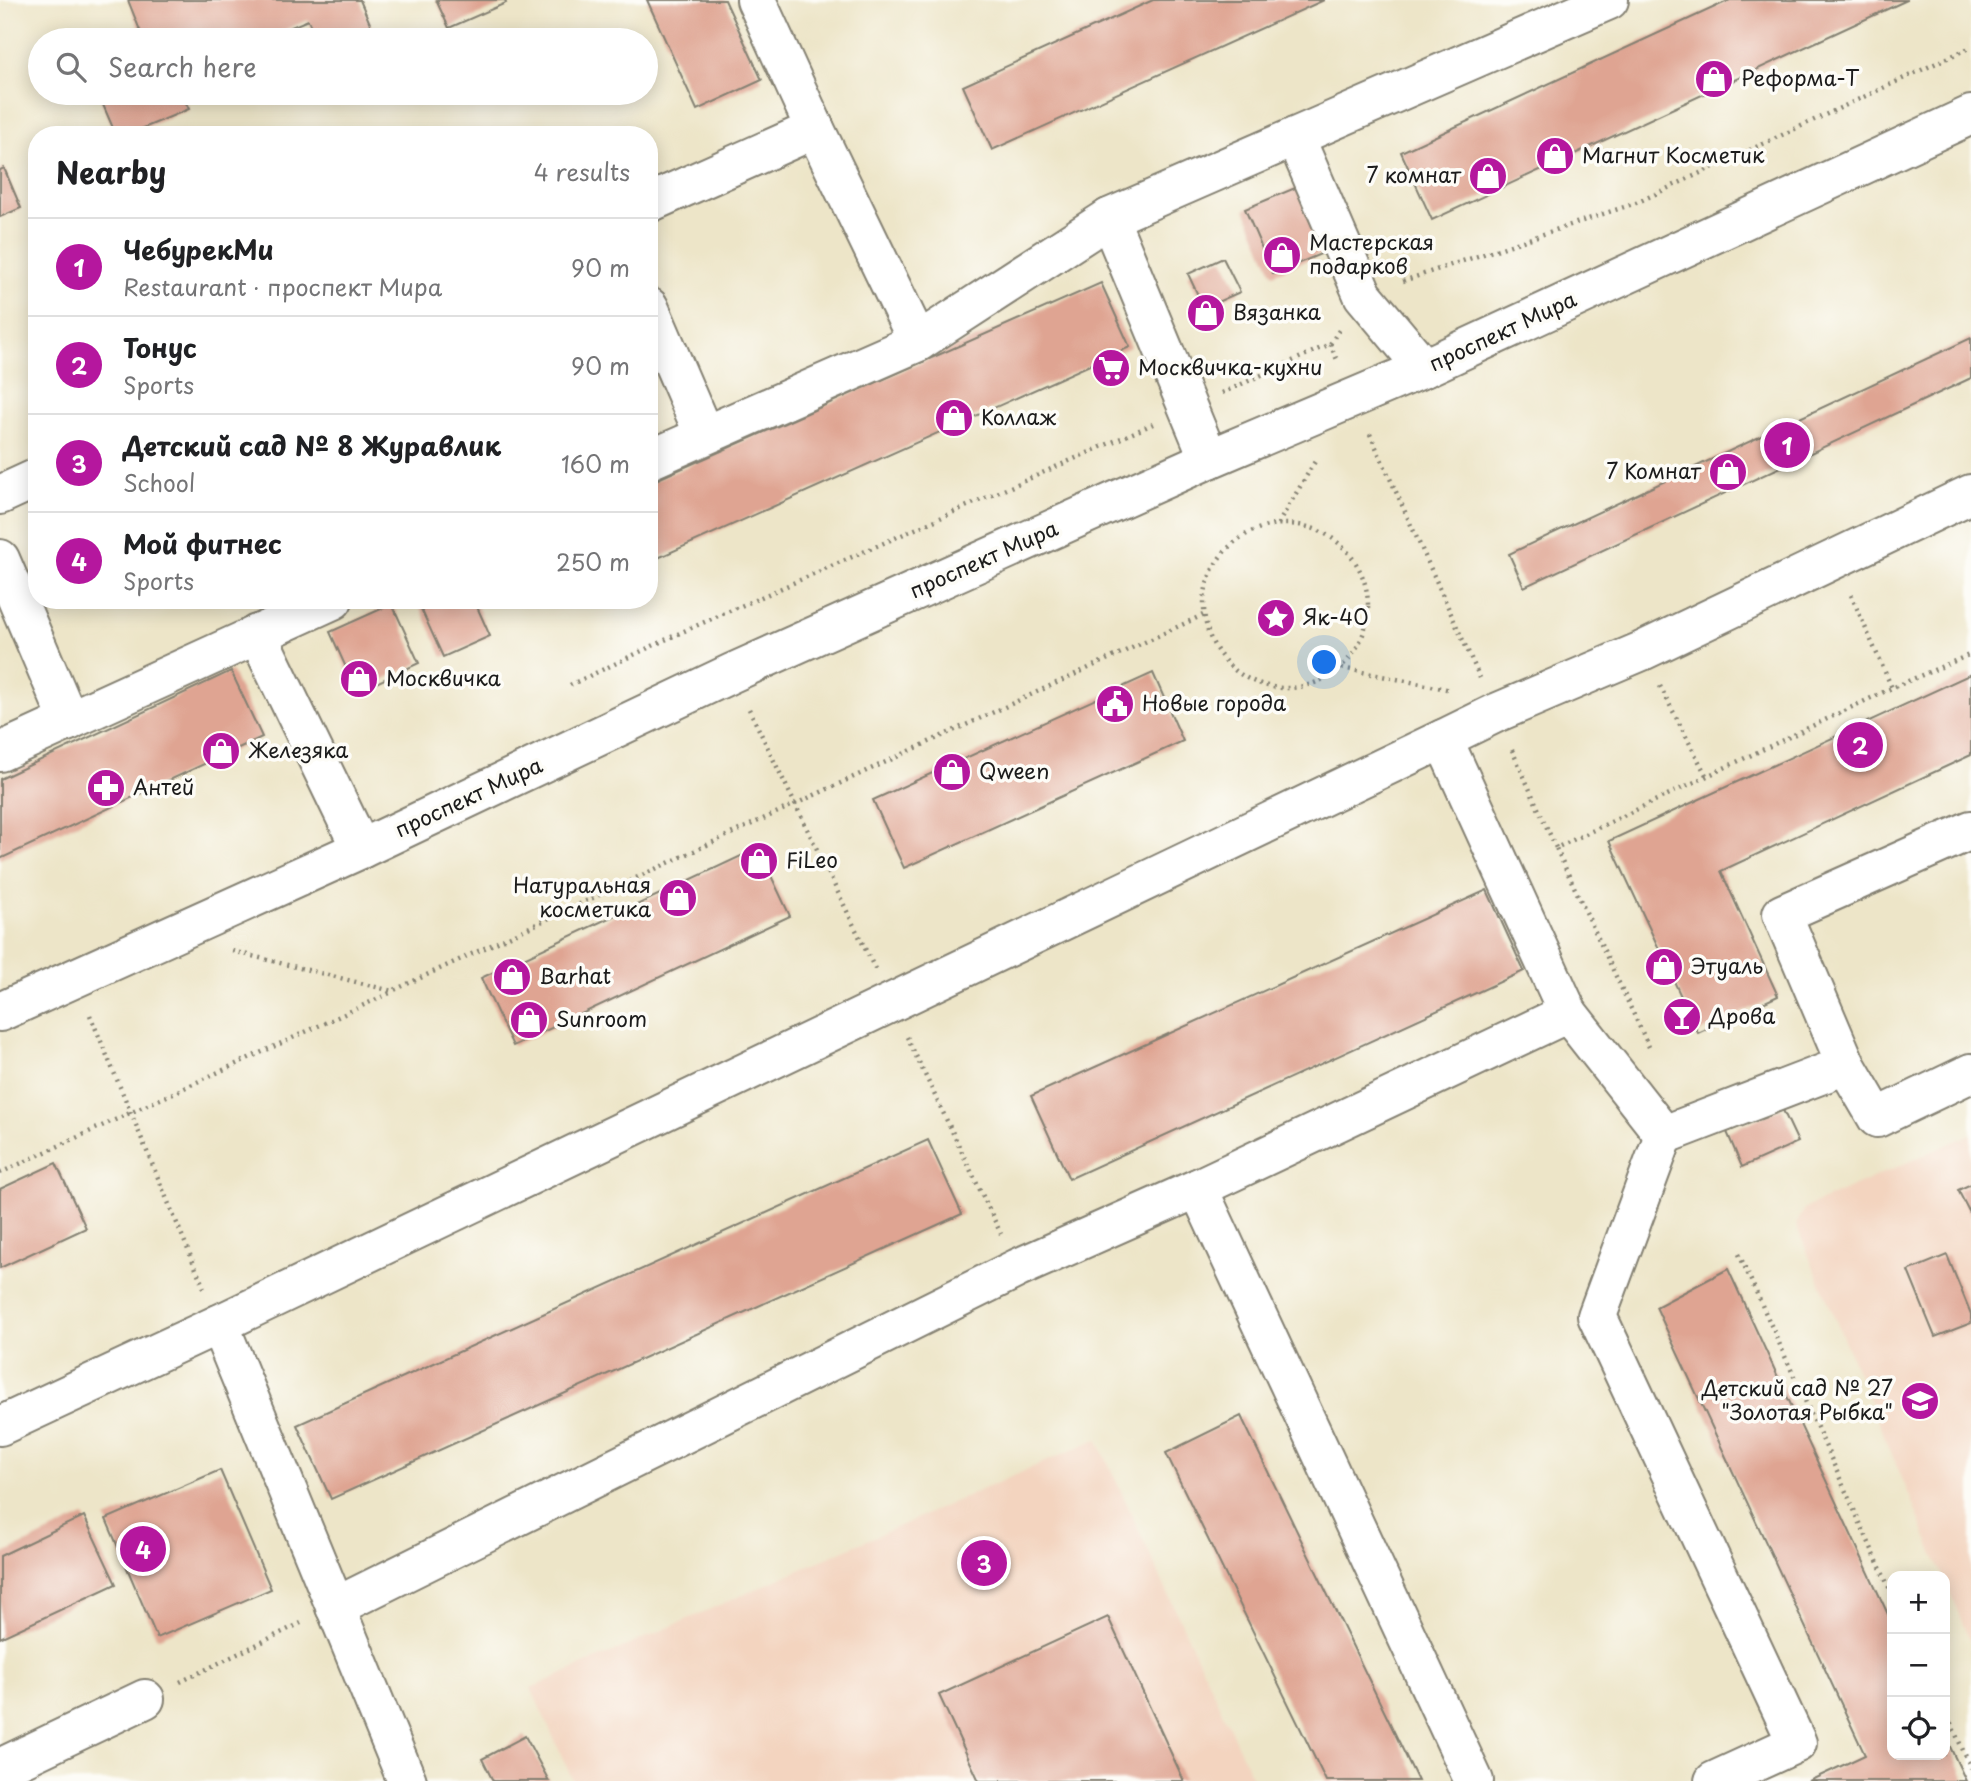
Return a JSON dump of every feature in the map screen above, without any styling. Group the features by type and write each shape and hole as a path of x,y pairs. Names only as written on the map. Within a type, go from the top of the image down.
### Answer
{"street":[{"path":"756,0 918,342"},
{"path":"658,456 918,342 1109,218 1609,0"},
{"name":"проспект Мира","path":"0,1013 361,849 732,673 1209,459 1424,368 1971,115"},
{"path":"658,199 815,129"},
{"path":"1295,137 1363,295 1424,368"},
{"path":"1109,218 1209,459"},
{"path":"658,328 704,435"},
{"path":"0,495 28,482"},
{"path":"0,1426 1443,739 1492,705 1642,651 1971,494"},
{"path":"0,559 69,721"},
{"path":"0,752 313,609"},
{"path":"257,634 361,849"},
{"path":"1443,739 1568,1013 1664,1135"},
{"path":"1971,830 1782,914 1846,1065 1877,1118 1971,1073"},
{"path":"335,1606 1018,1268 1198,1188 1568,1013"},
{"path":"1714,1781 1797,1743 1597,1316 1664,1135 1846,1065"},
{"path":"1198,1188 1474,1781"},
{"path":"219,1324 407,1781"},
{"path":"0,1768 145,1699"}],"path":[{"path":"570,685 682,632 1330,344 1363,295 1636,203 1971,47"},
{"path":"1330,344 1650,1051"},
{"path":"1278,524 1304,525 1328,534 1348,551 1362,573 1369,597 1367,623 1358,648 1342,668 1320,682 1295,689 1269,688 1245,678 1224,662 1211,640 1203,615 1205,589 1214,565 1230,545 1252,530 1278,524"},
{"path":"1835,559 1892,688"},
{"path":"0,1173 1203,615"},
{"path":"1642,651 1707,777"},
{"path":"1556,848 1892,688 1971,654"},
{"path":"1342,668 1492,705"},
{"path":"220,948 392,991"},
{"path":"75,979 219,1324"},
{"path":"1739,1254 1887,1583"},
{"path":"145,1699 335,1606"},
{"path":"1950,1721 1971,1768"}],"shaded area":[{"name":"Детский сад № 27 \"Золотая Рыбка\"","path":"1971,1134 1971,1644 1950,1593 1950,1571 1941,1571 1796,1225 1805,1208"},
{"path":"1097,1439 1254,1781 573,1781 531,1688"}],"building":[{"path":"128,0 360,0 372,28 312,28 308,20 289,28 139,28"},
{"path":"436,0 505,0 506,3 449,28"},
{"path":"647,0 725,0 762,80 697,110"},
{"path":"1153,0 1324,0 992,150 963,86"},
{"path":"1730,0 1907,0 1432,220 1401,152"},
{"path":"103,105 187,105 189,109 148,126 112,126"},
{"path":"4,168 21,208 0,217 0,170"},
{"path":"1307,183 1335,248 1273,274 1245,209"},
{"path":"1223,258 1240,292 1204,308 1188,274"},
{"path":"1101,283 1130,347 658,558 658,479"},
{"path":"1971,338 1971,378 1524,587 1509,554"},
{"path":"381,609 394,609 419,663 357,692 330,632"},
{"path":"421,609 478,609 490,636 443,657"},
{"path":"231,671 262,737 0,859 0,779"},
{"path":"1153,673 1183,741 904,868 873,800"},
{"path":"1971,674 1971,755 1721,871 1778,996 1698,1033 1609,841"},
{"path":"758,848 790,916 513,1046 481,978"},
{"path":"1487,890 1524,971 1069,1179 1031,1096"},
{"path":"1782,1108 1798,1142 1742,1167 1727,1132"},
{"path":"928,1140 962,1214 331,1499 297,1425"},
{"path":"56,1163 86,1228 0,1268 0,1189"},
{"path":"1971,1184 1971,1215 1958,1190"},
{"path":"1947,1255 1971,1314 1971,1323 1935,1337 1908,1271"},
{"path":"1728,1269 1887,1612 1887,1760 1950,1760 1950,1747 1966,1781 1809,1781 1865,1755 1656,1307"},
{"path":"1241,1416 1418,1781 1326,1781 1166,1453"},
{"path":"220,1470 271,1589 157,1638 106,1519"},
{"path":"84,1516 116,1584 0,1638 0,1556"},
{"path":"1108,1617 1184,1781 979,1781 939,1695"},
{"path":"525,1736 549,1781 493,1781 482,1759"}],"place":[{"name":"Реформа-Т","path":"1714,79"},
{"name":"Магнит Косметик","path":"1555,156"},
{"name":"7 комнат","path":"1488,176"},
{"name":"Мастерская подарков","path":"1282,255"},
{"name":"Вязанка","path":"1206,313"},
{"name":"Москвичка-кухни","path":"1111,368"},
{"name":"Коллаж","path":"954,418"},
{"name":"ЧебурекМи","path":"1787,445"},
{"name":"7 Комнат","path":"1728,472"},
{"name":"Як-40","path":"1276,618"},
{"name":"Москвичка","path":"359,679"},
{"name":"Новые города","path":"1115,704"},
{"name":"Тонус","path":"1860,745"},
{"name":"Железяка","path":"221,751"},
{"name":"Qween","path":"952,772"},
{"name":"Антей","path":"106,788"},
{"name":"FiLeo","path":"759,861"},
{"name":"Натуральная косметика","path":"678,898"},
{"name":"Этуаль","path":"1664,967"},
{"name":"Barhat","path":"512,977"},
{"name":"Дрова","path":"1682,1017"},
{"name":"Sunroom","path":"529,1020"},
{"name":"Детский сад № 27 \"Золотая Рыбка\"","path":"1920,1401"},
{"name":"Мой фитнес","path":"143,1549"},
{"name":"Детский сад № 8 Журавлик","path":"984,1563"}]}
